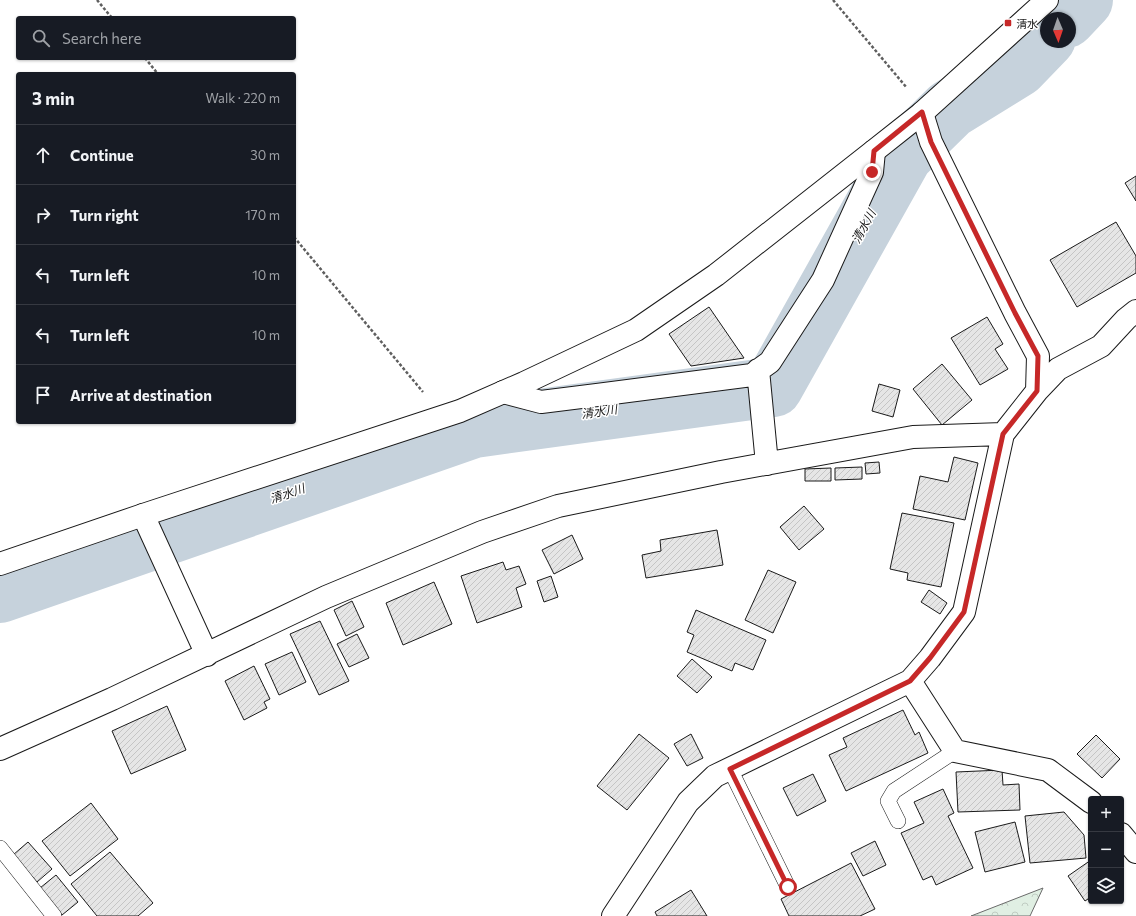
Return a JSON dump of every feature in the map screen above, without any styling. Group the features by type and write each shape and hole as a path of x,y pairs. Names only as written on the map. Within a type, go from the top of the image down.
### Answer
{"street":[{"path":"0,564 143,515 460,411 636,330 716,275 874,151 922,112 1047,0"},
{"path":"922,112 931,142 1015,313 1038,356 1037,391"},
{"path":"503,392 541,402 752,375 770,362 823,280 872,172 874,151"},
{"path":"613,916 688,802 714,776 910,681 930,658 964,612 1003,434 1037,391 1058,369 1101,346 1136,310"},
{"path":"758,370 767,464"},
{"path":"0,749 207,655 326,597 482,532 558,506 721,472 913,437 1003,434"},
{"path":"143,515 207,655"},
{"path":"910,681 955,751 1048,770 1088,800"},
{"path":"1124,838 1136,852"}],"lane":[{"path":"898,821 888,801 894,791 955,751"},
{"path":"730,769 788,887"},
{"path":"0,848 54,916"}],"path":[{"path":"97,0 110,16"},
{"path":"833,0 915,97 922,112"},
{"path":"147,60 156,72"},
{"path":"296,239 443,417"}],"green space":[{"path":"1043,888 1030,916 971,916"}],"building":[{"path":"1136,176 1136,201 1125,183"},
{"path":"1116,222 1136,256 1136,273 1077,307 1050,260"},
{"path":"709,307 744,358 691,366 669,334"},
{"path":"987,317 1003,344 995,349 1008,369 980,385 951,338"},
{"path":"942,364 972,400 942,425 913,389"},
{"path":"879,384 900,390 893,417 872,411"},
{"path":"954,457 978,463 965,520 913,509 920,476 948,482"},
{"path":"879,462 880,473 866,474 865,463"},
{"path":"862,467 862,479 835,480 835,468"},
{"path":"831,468 831,481 805,481 805,469"},
{"path":"804,506 824,529 799,550 780,527"},
{"path":"902,513 954,523 941,587 907,580 908,573 890,569"},
{"path":"717,530 723,565 646,578 642,555 661,551 660,540"},
{"path":"572,535 583,559 554,574 542,550"},
{"path":"503,562 506,570 519,566 526,584 516,588 522,607 477,623 461,576"},
{"path":"768,570 796,582 773,633 745,620"},
{"path":"551,576 558,597 544,602 537,581"},
{"path":"434,582 452,624 403,645 386,603"},
{"path":"929,590 947,603 940,614 921,602"},
{"path":"352,601 364,627 346,636 334,610"},
{"path":"696,610 766,640 753,670 735,663 732,671 687,652 694,635 687,632"},
{"path":"320,621 349,681 319,695 290,634"},
{"path":"357,634 369,658 349,667 337,644"},
{"path":"292,652 306,682 279,695 265,664"},
{"path":"692,659 712,677 697,693 677,676"},
{"path":"254,666 270,699 264,702 267,708 244,720 225,681"},
{"path":"167,706 186,750 131,774 112,731"},
{"path":"903,710 915,735 919,732 928,753 846,791 829,755 847,747 843,738"},
{"path":"639,734 669,758 627,810 597,786"},
{"path":"691,734 703,758 687,766 674,744"},
{"path":"1096,735 1120,759 1102,778 1077,754"},
{"path":"1002,770 1003,785 1019,784 1020,810 958,812 956,772"},
{"path":"813,774 826,801 797,816 783,788"},
{"path":"943,789 954,813 948,816 973,868 936,885 932,876 923,880 901,833 924,823 914,802"},
{"path":"91,803 118,839 70,876 42,841"},
{"path":"1064,812 1084,835 1086,858 1030,863 1025,816"},
{"path":"1015,822 1025,862 985,872 975,832"},
{"path":"875,841 886,865 863,876 851,853"},
{"path":"28,842 52,869 37,882 13,855"},
{"path":"110,852 153,903 138,916 97,916 71,884"},
{"path":"1088,862 1088,899 1085,901 1068,876"},
{"path":"851,863 875,909 860,916 789,916 781,899"},
{"path":"56,875 78,902 62,915 40,888"},
{"path":"691,890 707,916 657,916 655,912"}],"waterway":[{"name":"清水川","path":"1072,12 1083,0"},
{"name":"清水川","path":"0,593 474,428 773,387 903,155 950,109 1018,67 1040,44"}],"place":[{"name":"清水","path":"1008,23"}],"route":[{"path":"788,887 730,769 910,681 930,658 964,612 1003,434 1037,391 1038,356 1015,313 931,142 922,112 874,151 872,172"}]}
